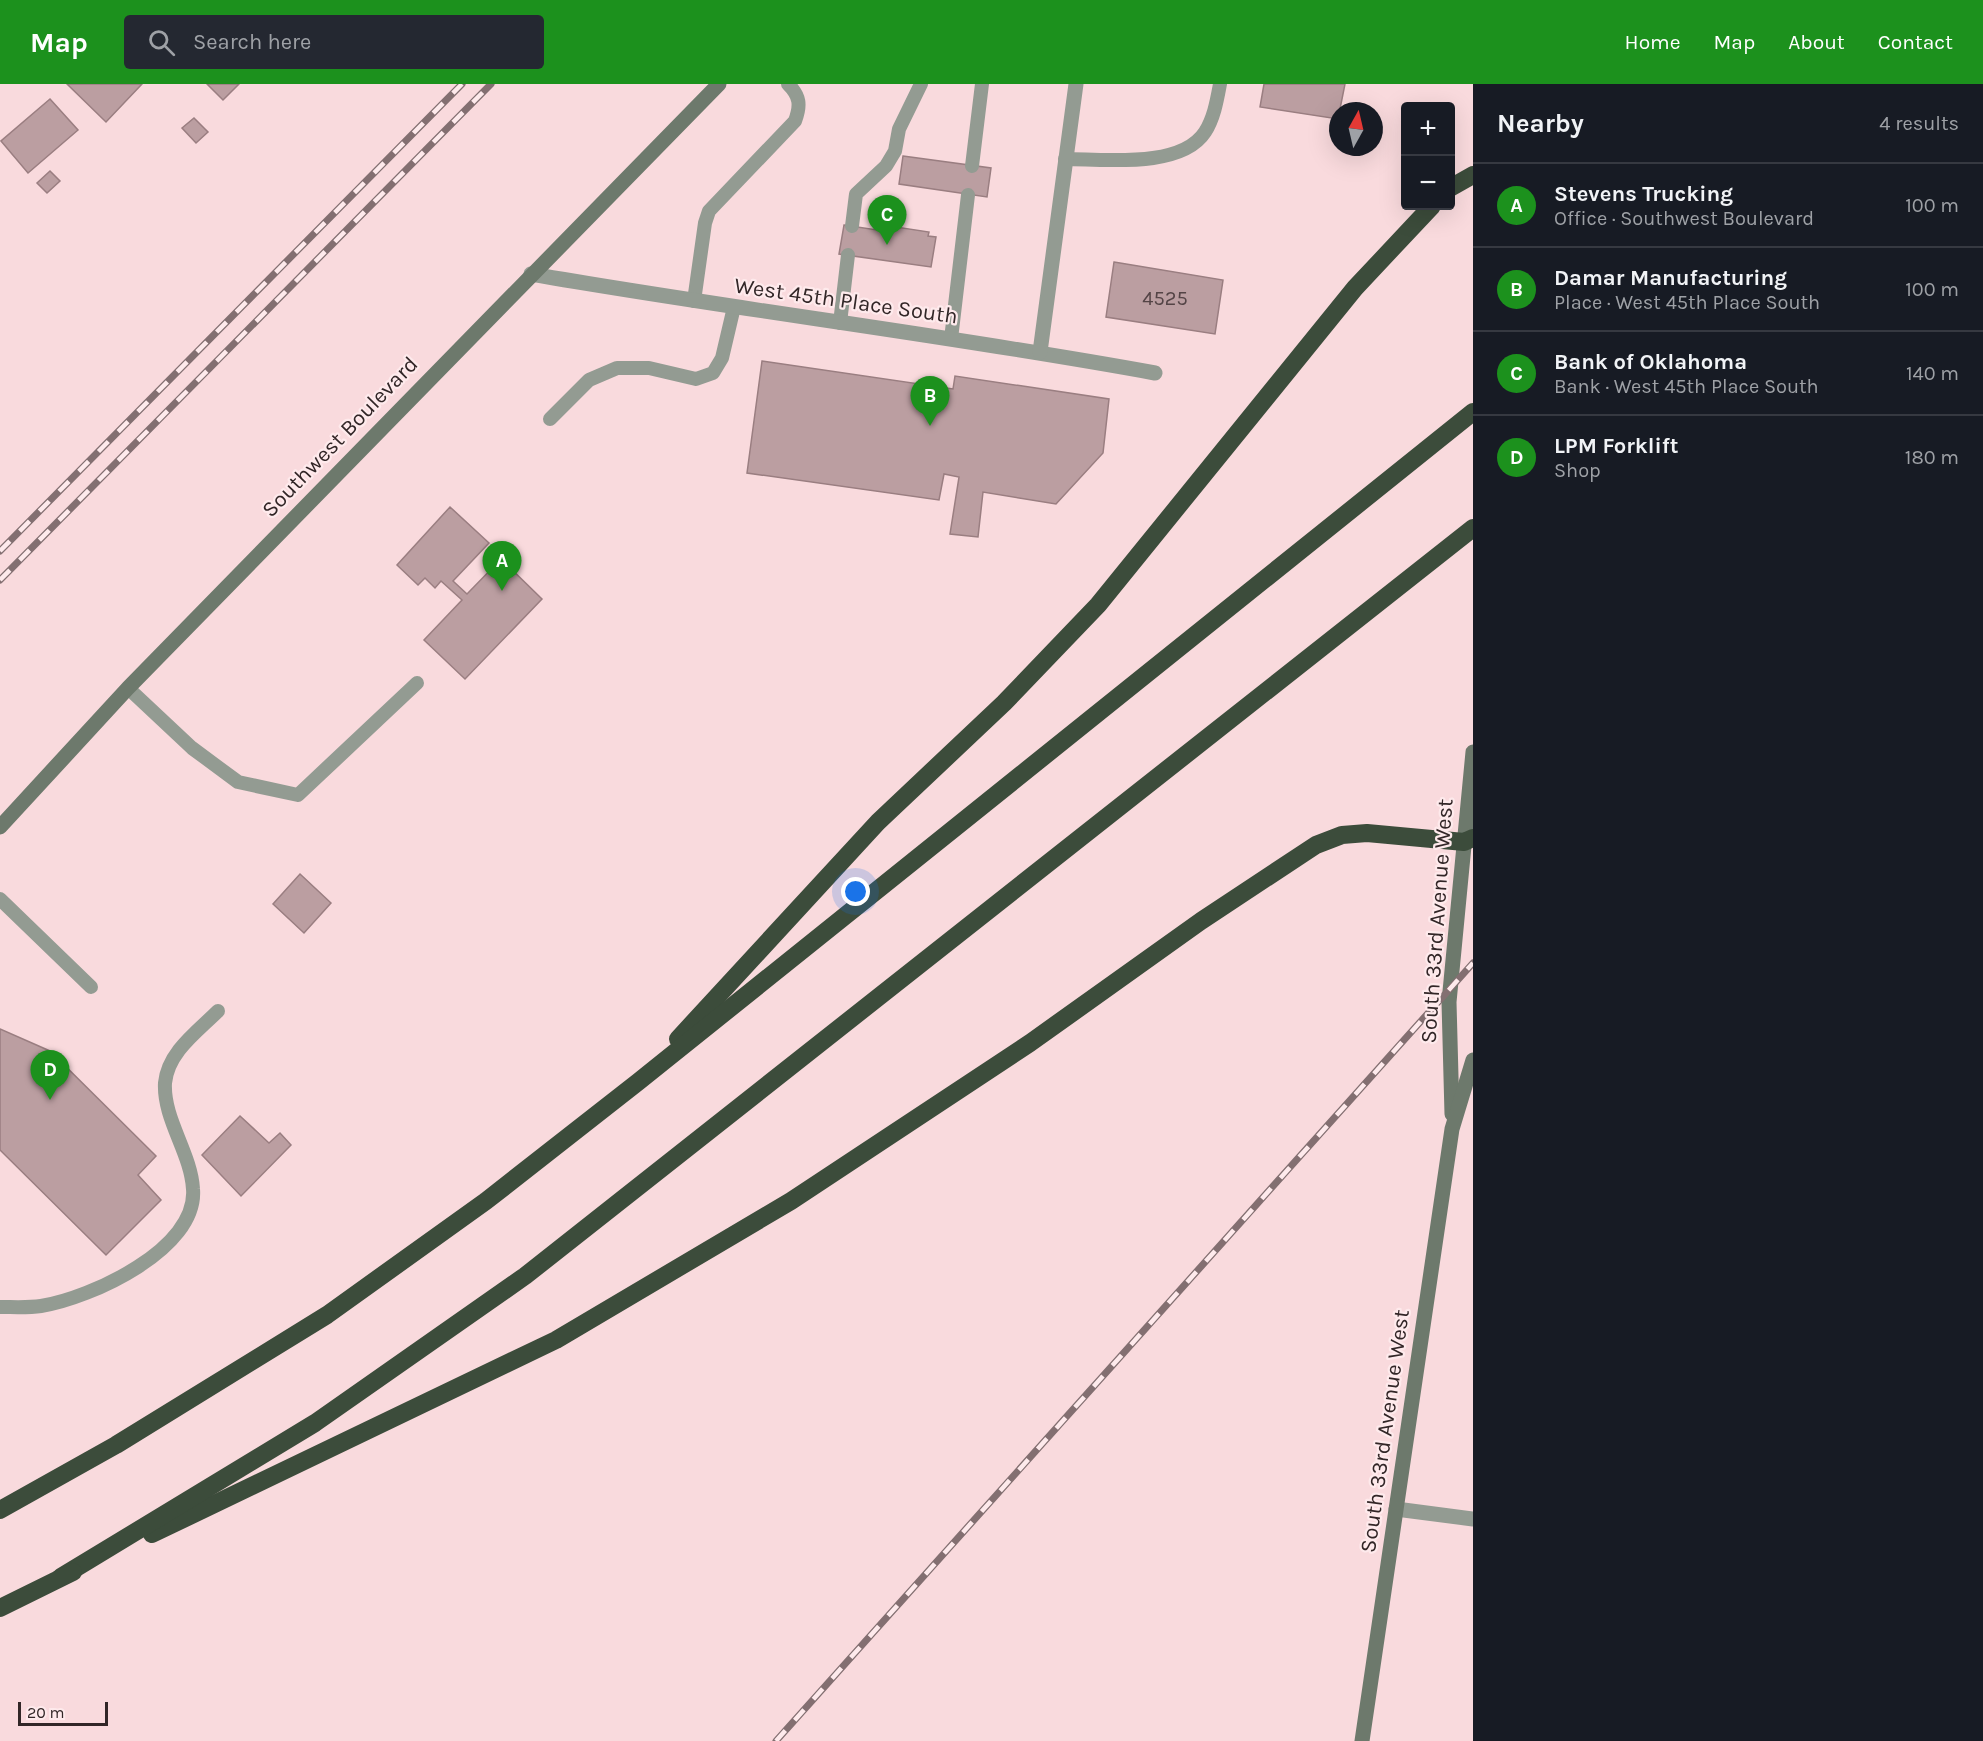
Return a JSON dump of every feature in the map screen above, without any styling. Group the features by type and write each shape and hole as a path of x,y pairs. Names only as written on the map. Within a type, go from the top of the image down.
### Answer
{"highway":[{"path":"1455,185 1473,175"},
{"path":"638,1082 878,822 1004,703 1098,605 1355,288 1428,210"},
{"path":"0,1510 116,1445 327,1315 486,1201 638,1082 1473,412"},
{"path":"61,1578 315,1423 525,1276 1346,631 1473,528"},
{"path":"0,1608 556,1340 791,1202 1030,1043 1201,921 1316,845 1342,835 1367,833 1468,840"}],"main road":[{"name":"Southwest Boulevard","path":"0,827 128,688 719,84"},
{"name":"South 33rd Avenue West","path":"1452,1128 1449,1002 1468,840 1473,752"},
{"name":"South 33rd Avenue West","path":"1362,1741 1452,1128 1473,1060"}],"street":[{"path":"1040,352 1076,84"},
{"name":"West 45th Place South","path":"531,274 694,301 1040,352 1155,374"},
{"path":"1396,1509 1473,1519"}],"lane":[{"path":"694,301 705,223 709,211 717,200 795,121 800,108 797,93 788,84"},
{"path":"852,226 856,194 886,166 895,151 899,129 921,84"},
{"path":"972,166 982,84"},
{"path":"1065,159 1147,159 1187,149 1205,133 1217,105 1220,84"},
{"path":"951,339 968,195"},
{"path":"840,323 848,255"},
{"path":"550,419 589,380 617,368 649,368 696,379 713,373 722,358 734,307"},
{"path":"128,688 192,748 238,782 298,795 417,683"},
{"path":"0,899 91,987"},
{"path":"0,1307 41,1306 81,1295 122,1277 179,1234 191,1213 194,1190 188,1163 170,1113 165,1084 172,1058 218,1011"}],"building":[{"path":"67,84 142,84 106,122"},
{"path":"207,84 239,84 223,100"},
{"path":"1264,84 1345,84 1341,102 1329,102 1329,118 1260,107"},
{"path":"50,99 78,130 28,173 1,141"},
{"path":"194,118 208,132 196,143 182,128"},
{"path":"903,156 991,168 987,197 899,184"},
{"path":"50,171 60,181 47,193 37,183"},
{"path":"844,225 890,232 890,226 929,232 928,236 936,237 931,267 839,254"},
{"path":"1114,262 1223,280 1215,334 1106,317"},
{"path":"762,361 953,389 955,376 1109,399 1103,453 1056,504 983,492 978,537 950,534 959,477 944,474 939,500 747,473"},
{"path":"450,507 489,543 453,581 467,594 501,559 542,599 465,679 424,640 462,600 441,581 435,588 425,578 418,585 397,565"},
{"path":"300,874 331,903 304,933 273,904"},
{"path":"0,1029 50,1051 156,1156 138,1175 161,1200 106,1255 0,1150"},
{"path":"240,1116 269,1143 280,1133 291,1145 241,1196 202,1155"}],"railway":[{"path":"0,551 462,84"},
{"path":"0,580 491,84"},
{"path":"776,1741 1473,963"}],"place":[{"name":"Bank of Oklahoma","path":"887,245"},
{"name":"Damar Manufacturing","path":"930,426"},
{"name":"Stevens Trucking","path":"502,591"},
{"name":"LPM Forklift","path":"50,1100"}]}
